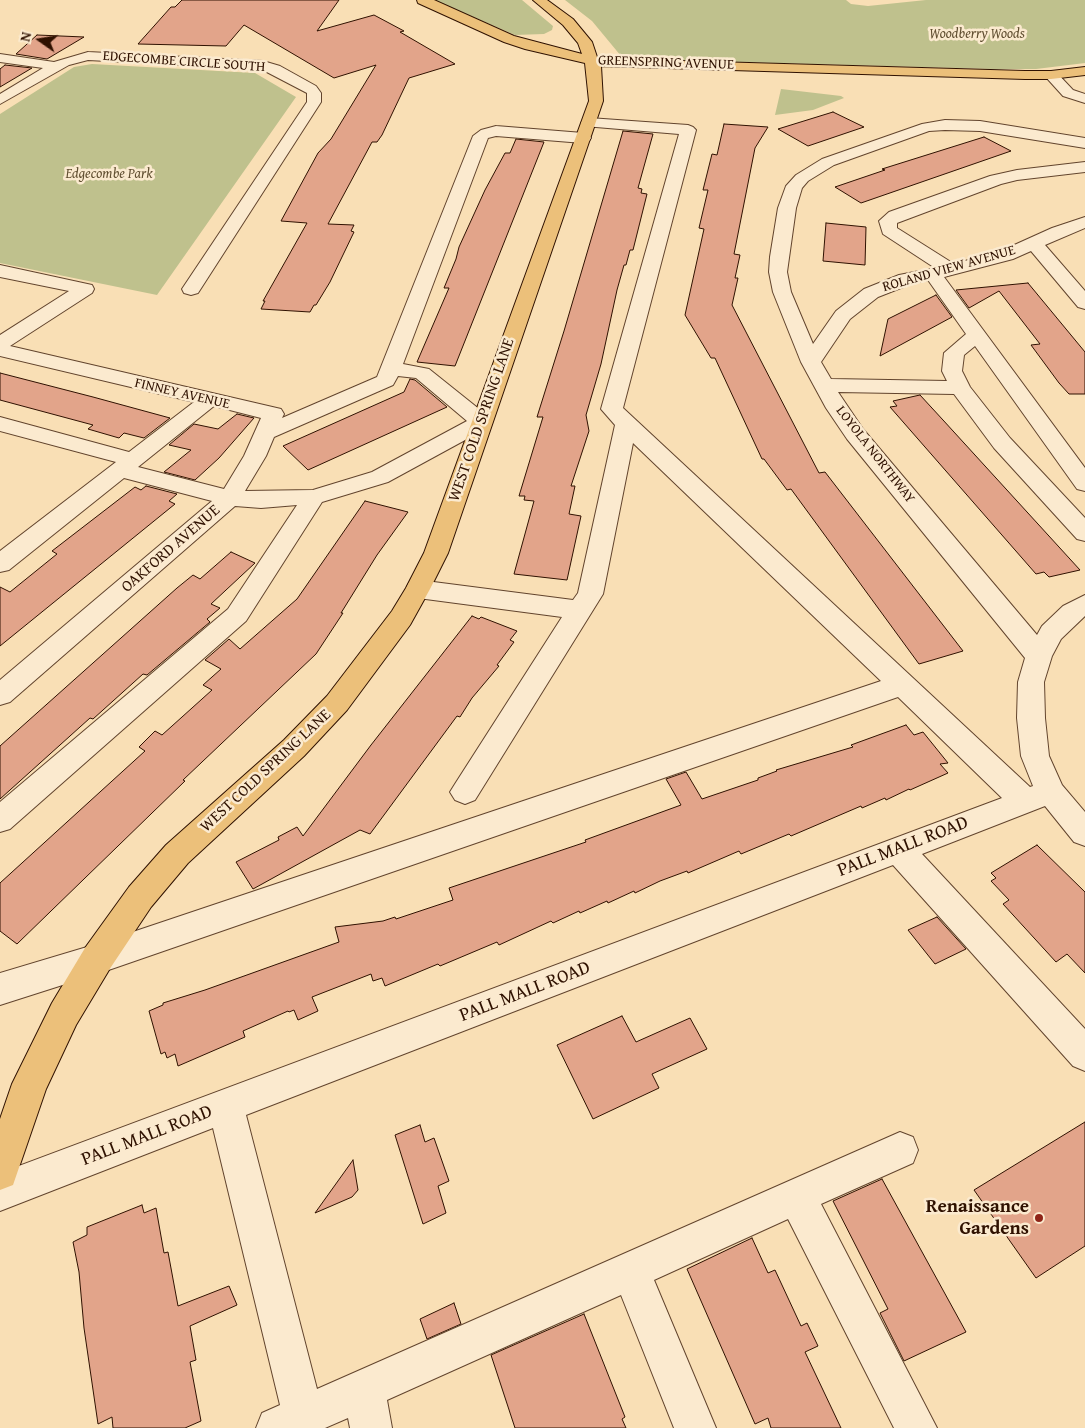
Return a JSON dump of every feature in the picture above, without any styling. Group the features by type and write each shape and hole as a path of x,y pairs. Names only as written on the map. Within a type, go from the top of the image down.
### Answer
{"main road":[{"name":"WEST COLD SPRING LANE","path":"539,0 568,9 585,42 593,64 596,101"},
{"name":"GREENSPRING AVENUE","path":"417,1 509,39 593,64"},
{"name":"GREENSPRING AVENUE","path":"417,1 503,44 556,60 664,73 770,69 1051,75 1085,71"},
{"path":"509,39 555,35 562,27 568,9"},
{"path":"606,46 612,67"},
{"name":"WEST COLD SPRING LANE","path":"0,1172 30,1084 64,1014 97,959 140,897 177,854 294,748 338,703 402,618 436,552 596,101 608,87 612,67"}],"street":[{"name":"EDGECOMBE CIRCLE SOUTH","path":"55,66 72,59 88,56 252,64 275,69 314,93 314,102 191,289"},
{"path":"0,58 55,66"},
{"path":"0,100 55,66"},
{"path":"1051,75 1068,93 1085,100"},
{"name":"LOYOLA NORTHWAY","path":"1039,656 855,434 811,362 782,292 778,272 788,208 794,186 802,178 828,162 927,127 945,125 980,126 1085,143"},
{"path":"265,433 386,381 481,136 496,131 688,130 612,409 902,685 1085,833"},
{"path":"1085,167 1017,174 912,209 888,221 889,230 941,272 976,336 1085,484"},
{"name":"ROLAND VIEW AVENUE","path":"811,362 829,333 855,304 871,293 906,279 1007,255 1085,222"},
{"path":"1034,243 1085,303"},
{"path":"0,271 85,289 0,344"},
{"path":"976,336 954,353 952,370 960,388 1002,443 1085,533"},
{"name":"FINNEY AVENUE","path":"0,350 273,414 244,477 230,498"},
{"path":"392,369 422,373 481,422"},
{"path":"824,385 960,388"},
{"path":"0,564 209,400"},
{"name":"OAKFORD AVENUE","path":"0,695 230,498 261,500 314,497 349,487 395,470 481,422"},
{"path":"0,424 230,498"},
{"path":"465,792 590,594 626,424"},
{"path":"0,820 237,615 314,497"},
{"path":"418,589 579,610"},
{"path":"1038,796 1036,756 1031,718 1031,682 1039,656 1051,633 1072,612 1085,604"},
{"path":"0,989 97,959 902,685"},
{"name":"PALL MALL ROAD","path":"0,1192 1038,796"},
{"path":"898,849 1085,1054"},
{"path":"226,1106 290,1422 368,1409 631,1271 900,1150"},
{"path":"796,1196 916,1428"},
{"path":"631,1271 695,1428"}],"green space":[{"path":"434,0 522,0 553,26 552,30 544,34 515,35"},
{"name":"Woodberry Woods","path":"565,0 846,0 851,4 868,6 926,0 1085,0 1085,63 1036,69 993,69 632,59 621,56 592,21"},
{"name":"Edgecombe Park","path":"92,64 255,73 296,97 157,295 0,263 0,114 74,67"},
{"path":"781,89 841,96 844,98 813,110 775,115"}],"building":[{"path":"182,0 339,0 317,31 374,15 404,31 400,32 455,64 409,78 382,135 377,142 372,142 328,224 354,225 351,231 354,232 330,282 310,312 261,309 265,301 263,301 307,223 281,221 318,153 331,139 376,65 334,78 244,25 226,46 138,44 171,7 175,7"},
{"path":"37,35 84,37 47,59 16,54"},
{"path":"5,65 32,68 0,87 0,69"},
{"path":"833,112 864,127 808,146 778,129"},
{"path":"724,124 768,127 755,148 734,254 740,255 735,278 738,278 732,305 819,473 825,472 963,651 919,664 791,489 787,490 764,459 762,459 715,358 711,358 685,315 704,229 699,228 708,190 703,190 712,154 717,155"},
{"path":"623,131 653,134 638,188 642,189 641,193 647,194 633,250 630,250 626,265 624,265 617,290 601,364 586,415 589,431 571,486 575,486 569,514 581,516 567,580 514,574 534,501 524,500 525,496 519,496 543,417 537,417"},
{"path":"984,137 1011,151 861,203 835,187 885,170 882,169"},
{"path":"516,139 544,142 455,366 417,362 449,288 444,288 459,247 485,190 505,153 510,153"},
{"path":"826,223 866,227 865,265 823,261"},
{"path":"1028,283 1085,352 1085,394 1069,394 1059,383 1031,345 1040,344 999,291 969,308 956,290"},
{"path":"936,295 952,317 880,356 888,319"},
{"path":"0,373 170,418 144,438 124,433 119,438 88,429 93,425 0,400"},
{"path":"410,379 415,380 447,407 308,470 283,446 404,392"},
{"path":"920,395 1080,570 1049,577 1044,572 1036,574 890,407 897,406 893,401"},
{"path":"237,414 254,418 219,458 195,480 164,472 191,450 169,445 194,424 218,429"},
{"path":"146,486 177,494 169,501 175,504 0,646 0,587 10,592 57,554 52,551 135,487 141,490"},
{"path":"365,501 408,512 377,555 316,654 183,780 185,781 17,944 0,931 0,883 145,751 139,747 155,731 162,735 212,690 203,685 221,669 205,660 229,639 240,649 297,599"},
{"path":"231,552 255,563 211,604 220,608 207,619 210,622 147,675 143,674 93,719 90,718 0,799 0,746 177,588 193,575 200,579"},
{"path":"472,616 479,619 481,617 517,631 510,640 514,642 497,665 499,666 472,698 460,717 457,716 370,834 360,830 253,889 236,862 279,840 278,837 297,827 303,836 371,745"},
{"path":"906,725 914,735 923,732 948,763 940,764 948,773 886,800 885,798 862,808 861,806 791,836 789,834 741,854 739,851 688,873 687,871 660,881 635,893 634,891 580,913 579,911 553,923 551,921 499,945 497,942 385,986 382,978 373,981 371,974 312,997 318,1011 298,1020 294,1010 288,1011 243,1031 245,1037 178,1066 175,1054 167,1058 165,1052 161,1054 149,1011 163,1005 163,1003 339,942 335,927 383,921 395,917 396,919 453,900 449,888 586,842 585,840 681,805 666,779 686,772 702,799 758,780 758,778 776,770 853,747 851,745"},
{"path":"1037,845 1085,892 1085,973 1067,954 1056,962 1003,904 1009,900 991,881 996,878 991,873"},
{"path":"937,917 966,949 935,964 908,930"},
{"path":"622,1016 636,1042 690,1018 707,1049 652,1074 659,1088 593,1119 557,1045"},
{"name":"Renaissance Gardens","path":"1085,1122 1085,1246 1036,1278 974,1190"},
{"path":"420,1125 425,1142 434,1138 449,1181 438,1186 446,1213 423,1224 395,1135"},
{"path":"353,1160 358,1190 352,1197 315,1213"},
{"path":"882,1179 966,1332 904,1361 880,1313 888,1309 833,1201"},
{"path":"142,1205 144,1213 156,1208 164,1253 168,1252 178,1306 229,1286 237,1305 190,1326 196,1360 190,1362 201,1421 185,1428 113,1428 112,1417 98,1424 84,1328 79,1272 73,1242 87,1235 87,1227"},
{"path":"752,1238 768,1273 775,1270 801,1326 807,1323 818,1346 805,1352 841,1428 771,1428 768,1418 755,1424 687,1269"},
{"path":"454,1303 461,1324 427,1339 420,1319"},
{"path":"584,1314 625,1417 622,1419 626,1428 515,1428 491,1355"}],"place":[{"name":"Renaissance Gardens","path":"1039,1218"}]}
